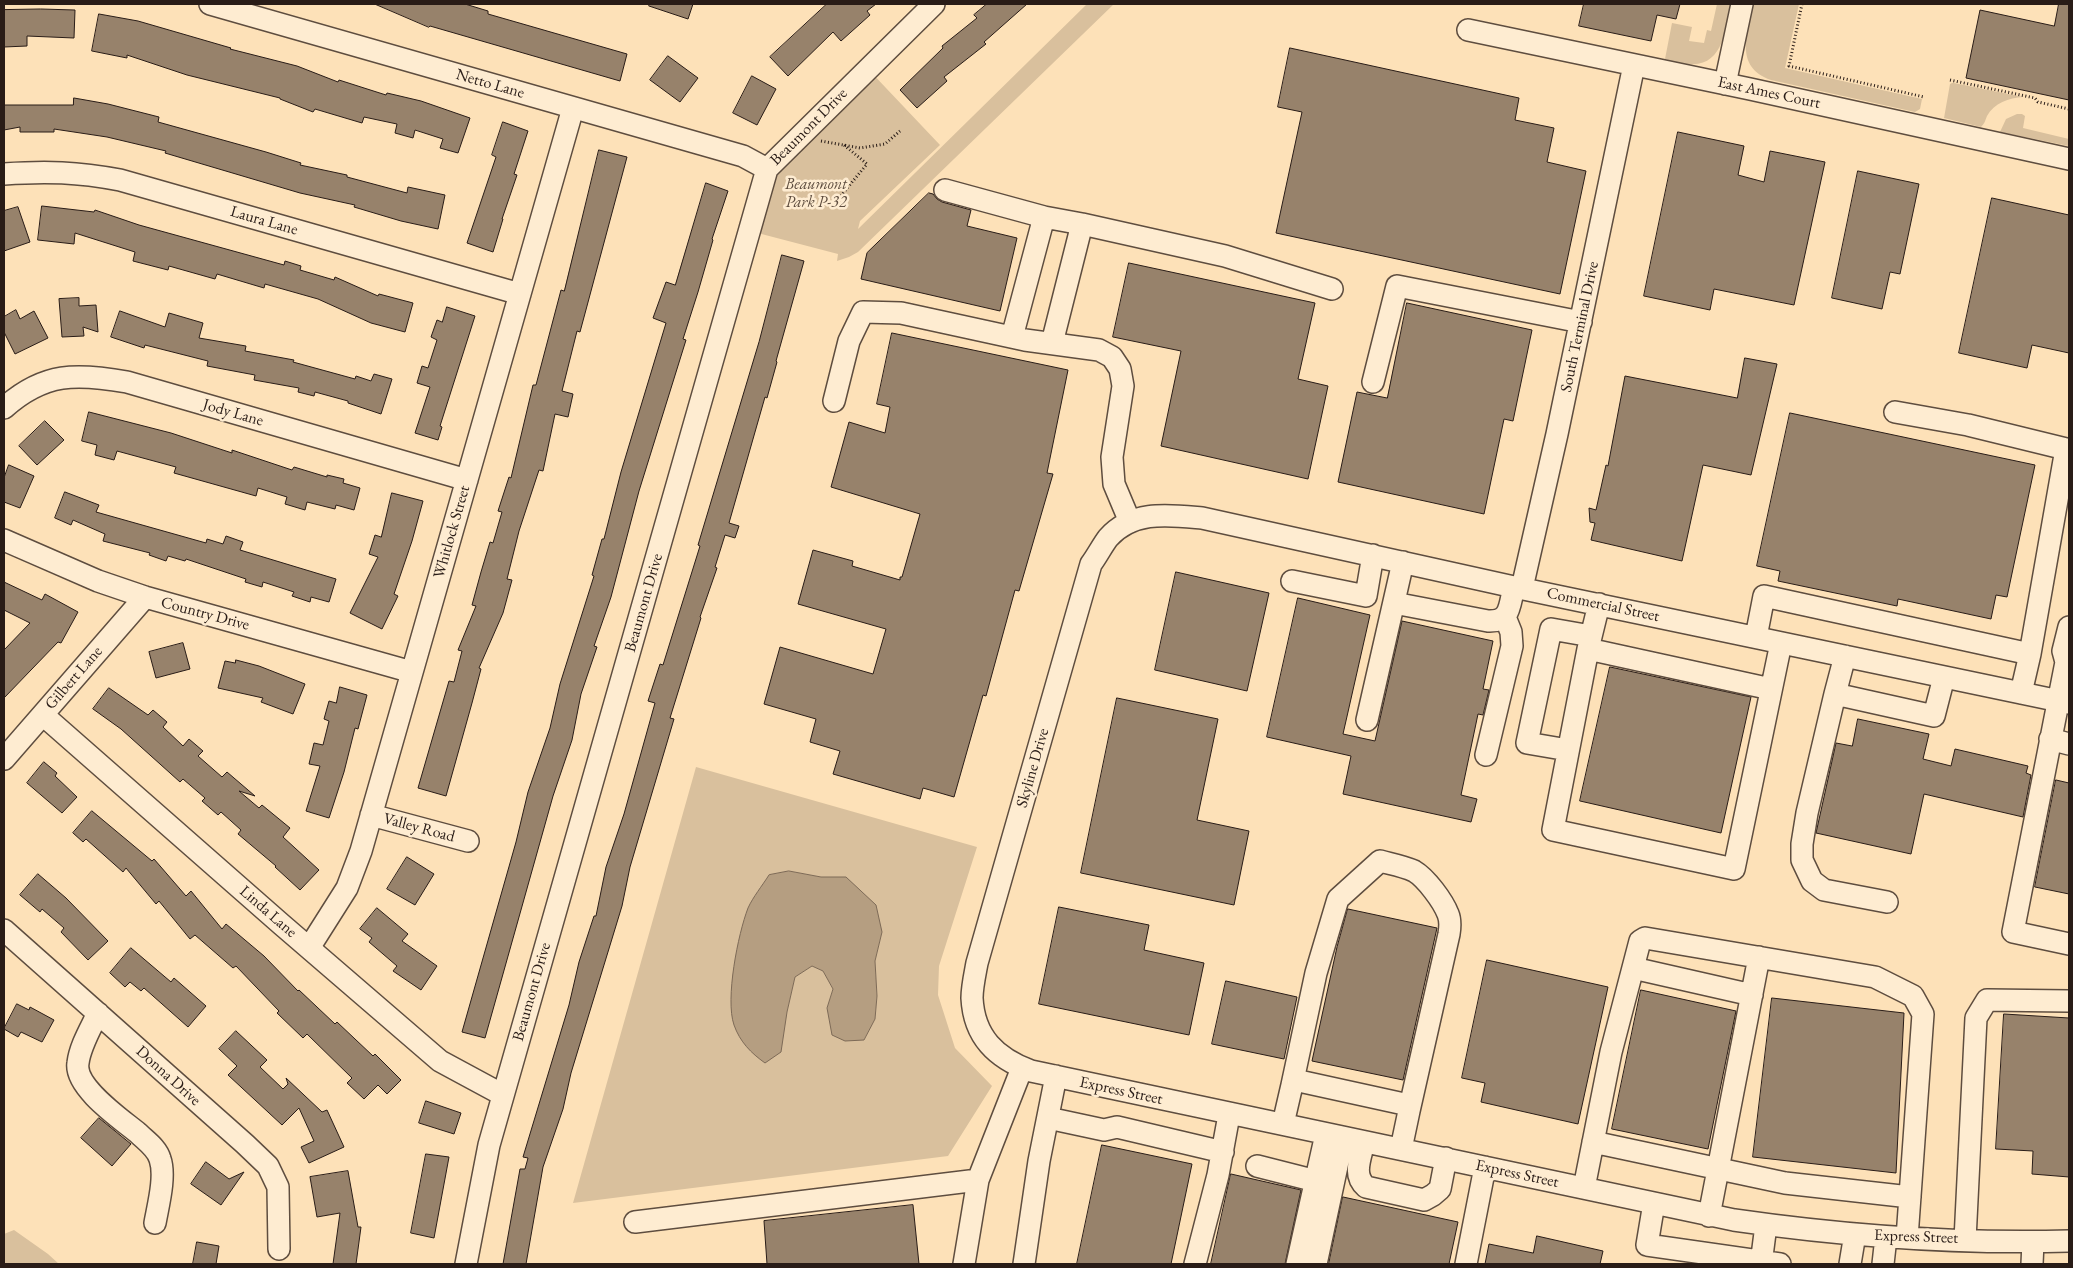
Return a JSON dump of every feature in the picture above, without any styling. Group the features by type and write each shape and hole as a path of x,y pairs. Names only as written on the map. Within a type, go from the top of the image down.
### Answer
{"street":[{"name":"Netto Lane","path":"210,4 263,11 573,108 743,156 767,169"},
{"name":"Beaumont Drive","path":"466,1264 487,1154 503,1095 767,169 934,4"},
{"path":"1725,84 1742,4"},
{"name":"East Ames Court","path":"1468,30 2069,159"},
{"name":"South Terminal Drive","path":"1505,617 1518,588 1557,434 1634,65"},
{"name":"Whitlock Street","path":"309,948 347,888 361,851 573,108"},
{"name":"Laura Lane","path":"4,174 48,171 88,174 120,180 520,294"},
{"path":"945,190 1044,217 1225,256 1332,289"},
{"path":"1012,337 1044,217"},
{"path":"1052,343 1073,223"},
{"path":"1373,382 1397,286 1581,322"},
{"path":"834,400 849,341 863,312 901,313 1012,337 1099,350 1112,357 1120,369 1123,386 1112,457 1114,484 1133,520"},
{"name":"Jody Lane","path":"4,408 19,395 53,380 76,376 96,376 128,382 467,480"},
{"path":"1895,412 1968,425 2066,449 2030,654 2021,693"},
{"name":"Commercial Street","path":"1133,520 1165,515 1202,518 1518,588 2063,702"},
{"name":"Skyline Drive","path":"983,1036 978,1027 972,998 977,963 1091,564 1107,539 1118,529 1133,520"},
{"name":"Country Drive","path":"4,540 98,581 145,597 412,672"},
{"path":"1292,581 1366,596 1373,555"},
{"path":"1367,720 1403,562"},
{"path":"1756,637 1764,596 2030,654"},
{"name":"Gilbert Lane","path":"4,759 145,597"},
{"path":"1394,603 1488,621 1499,622 1505,617 1511,632 1512,646 1486,755"},
{"path":"1599,604 1589,643 1553,830 1734,869 1781,643"},
{"path":"2069,627 2063,651 2068,663 2060,741 2013,932 2069,944"},
{"path":"1568,750 1526,743 1551,629 1589,643 1771,688"},
{"path":"1845,656 1808,812 1802,844 1802,860 1812,881 1824,890 1887,902"},
{"path":"1835,694 1934,716 1944,677"},
{"name":"Linda Lane","path":"43,714 440,1061 503,1095"},
{"name":"Valley Road","path":"371,815 468,841"},
{"path":"1283,1124 1316,973 1338,899 1380,861 1398,865 1415,872 1431,887 1448,914 1450,921 1449,934 1401,1149"},
{"name":"Donna Drive","path":"4,930 246,1144 268,1166 278,1187 279,1249"},
{"path":"1584,1188 1611,1052 1640,941 1645,938 1875,977 1913,996 1923,1014 1907,1238"},
{"path":"1710,1216 1759,958"},
{"path":"1633,968 1752,994"},
{"path":"1965,1240 1976,1018 1987,1000 2069,1002"},
{"path":"98,1013 80,1055 78,1071 87,1088 152,1146 160,1159 162,1167 160,1196 155,1224"},
{"name":"Express Street","path":"983,1036 990,1046 1011,1064 1022,1068 1710,1216 1766,1225 1886,1237 2033,1242 2069,1241"},
{"path":"964,1264 978,1180 1022,1068"},
{"path":"1024,1264 1038,1161 1056,1076"},
{"path":"1292,1085 1299,1081 1404,1104 1409,1111"},
{"path":"1195,1264 1218,1175 1229,1114"},
{"path":"1048,1118 1104,1130 1117,1127 1222,1152"},
{"path":"1297,1264 1316,1181 1335,1136"},
{"path":"1316,1264 1335,1136"},
{"path":"1364,1142 1357,1174 1360,1181 1366,1186 1424,1200 1440,1188 1446,1158"},
{"path":"1593,1142 1785,1183 1910,1197"},
{"path":"1257,1166 1316,1181"},
{"path":"1466,1264 1485,1167"},
{"path":"635,1222 978,1180"},
{"path":"1654,1203 1646,1245 1767,1264 1766,1225"},
{"path":"1850,1264 1855,1234"},
{"path":"1883,1264 1886,1237"},
{"path":"2032,1264 2033,1242"}],"path":[{"path":"1802,4 1789,66 1924,97"},
{"path":"1950,80 2036,98 2038,102 2069,109"},
{"path":"807,130 822,141 860,148 885,144 900,131"},
{"path":"834,204 867,164 841,144"}],"green space":[{"name":"Beaumont Park P-32","path":"1087,4 1114,4 858,252 837,261 838,254 750,231 767,169 868,69 940,145 860,221 858,229"},
{"path":"1717,4 1731,4 1724,35 1716,53 1709,60 1700,64 1682,64 1665,59 1672,23 1692,27 1689,41 1704,43 1707,30 1711,31"},
{"path":"1753,4 1799,4 1785,68 1922,99 1920,109 1915,112 1771,80 1759,74 1747,58 1746,48 1746,37"},
{"path":"1950,84 2023,97 2007,100 1998,105 1990,111 1981,127 1944,118"},
{"path":"2017,114 2025,116 2023,128 2069,139 2069,146 2000,132 2006,119"},
{"path":"696,767 977,847 939,966 938,995 955,1048 992,1086 948,1156 573,1203","holes":["789,871 821,877 846,878 882,932 875,961 877,996 875,1019 864,1040 827,1008 833,989 823,971 812,966 795,977 787,1012"]},
{"path":"14,1230 59,1264 4,1264 4,1234"}],"shaded area":[{"path":"789,871 821,877 846,877 876,905 882,932 875,961 877,996 875,1019 864,1040 845,1041 832,1035 827,1008 833,989 823,971 812,966 795,977 781,1052 765,1063 746,1047 734,1025 731,999 734,966 744,919 752,900 769,875"}],"building":[{"path":"375,4 465,4 488,11 488,14 627,54 620,81 429,27"},
{"path":"650,4 693,4 688,19 649,6"},
{"path":"827,4 876,4 867,11 870,15 841,41 833,32 788,76 770,57"},
{"path":"987,4 1027,4 984,42 986,44 944,77 947,81 917,108 900,90 943,48 942,46 977,18 974,15"},
{"path":"1584,4 1680,4 1676,19 1657,15 1651,41 1579,26"},
{"path":"2059,4 2069,4 2069,100 1966,78 1980,10 2054,26"},
{"path":"4,10 75,10 74,38 27,36 27,46 4,47"},
{"path":"99,14 138,21 230,49 297,66 338,82 339,80 386,95 387,93 421,101 470,118 458,153 440,148 443,139 415,130 413,138 395,133 397,124 364,117 362,123 315,109 313,112 280,98 187,75 127,55 127,58 92,51"},
{"path":"1290,48 1519,98 1515,120 1554,128 1547,162 1586,171 1560,294 1276,233 1302,112 1278,107"},
{"path":"668,56 698,78 680,102 650,80"},
{"path":"752,76 776,89 757,125 733,113"},
{"path":"74,98 108,104 159,117 158,122 266,152 301,163 300,165 347,175 347,177 407,193 408,187 445,195 438,229 401,221 354,207 355,205 300,193 165,153 166,151 107,137 54,129 54,132 20,132 20,127 4,130 4,105 73,105"},
{"path":"503,122 528,131 514,174 517,175 493,252 467,243 496,157 492,155"},
{"path":"1678,132 1744,146 1738,175 1764,182 1770,151 1825,162 1794,305 1714,289 1710,310 1644,296"},
{"path":"599,150 627,157 580,332 577,331 562,391 573,394 568,417 555,414 543,471 539,470 519,531 507,579 512,580 503,613 479,668 481,669 446,796 418,788 449,681 454,682 462,651 458,650 476,606 472,605 490,542 493,543 502,512 498,511 509,477 511,478 533,385 536,385 561,290 564,291"},
{"path":"1858,171 1919,184 1900,274 1890,272 1882,309 1832,298"},
{"path":"706,183 728,191 683,339 686,340 639,491 611,597 594,646 597,647 581,694 572,740 553,796 485,1038 462,1032 516,842 528,792 550,728 560,684 594,576 592,575 602,539 604,539 621,472 666,323 653,318 666,282 675,285"},
{"path":"929,193 942,202 971,210 967,226 1017,238 1000,311 861,279 867,253"},
{"path":"1992,198 2069,215 2069,353 2032,345 2027,368 1959,353"},
{"path":"42,206 94,212 95,210 139,225 284,265 285,261 301,266 300,270 334,280 335,277 378,296 379,294 413,303 405,332 371,323 318,299 265,284 264,288 217,274 215,279 169,266 168,270 133,261 135,252 75,233 74,244 38,240"},
{"path":"18,207 30,242 4,251 4,211"},
{"path":"782,255 804,261 767,398 765,397 729,523 739,526 735,538 725,535 715,567 717,568 700,617 670,718 674,719 630,867 622,906 571,1073 563,1109 543,1167 526,1264 503,1264 520,1169 525,1169 528,1158 523,1157 569,1005 579,962 594,916 596,916 606,867 624,814 655,703 648,701 660,664 663,665 700,546 698,545 759,342"},
{"path":"1129,263 1315,303 1298,379 1328,386 1308,479 1161,446 1181,351 1113,337"},
{"path":"79,298 79,306 96,305 98,332 83,327 84,336 62,337 59,299"},
{"path":"1407,303 1532,330 1513,421 1504,419 1484,514 1338,482 1357,392 1387,398"},
{"path":"447,307 475,316 440,426 442,427 438,440 415,433 430,387 417,383 422,366 428,368 437,340 431,337 437,320 442,322"},
{"path":"16,310 20,319 34,311 48,338 15,354 4,332 4,317"},
{"path":"120,311 165,327 169,313 203,323 199,338 246,346 245,351 294,360 293,362 355,379 356,376 371,381 374,374 392,379 381,414 348,403 348,401 315,392 314,396 298,392 299,388 254,380 255,375 207,366 208,361 145,345 144,348 111,337"},
{"path":"892,333 1068,370 1047,473 1053,474 1019,591 1015,590 986,696 983,695 954,797 923,788 920,799 833,774 840,751 810,742 816,719 764,704 780,647 873,674 886,629 798,604 813,550 853,561 852,566 900,580 900,577 902,577 920,514 831,487 849,422 885,433 890,407 877,404"},
{"path":"1745,358 1777,364 1751,475 1703,465 1682,561 1591,540 1595,523 1590,522 1589,508 1596,510 1606,465 1608,466 1625,376 1737,398"},
{"path":"89,412 171,433 232,453 232,450 292,470 294,467 327,477 327,475 344,479 343,483 360,488 354,510 336,505 335,509 307,502 305,510 285,504 287,497 258,488 256,496 174,473 176,467 117,451 114,460 95,455 97,445 82,441"},
{"path":"1790,413 2035,465 2007,597 1996,595 1991,619 1898,599 1897,606 1778,581 1780,571 1757,566"},
{"path":"45,421 64,440 37,465 19,446"},
{"path":"9,465 34,476 20,508 4,502 4,478"},
{"path":"65,492 99,505 96,512 206,543 207,539 223,544 226,536 243,542 240,550 336,579 329,602 311,597 310,602 292,596 294,592 263,582 262,587 245,582 246,579 186,559 185,561 168,556 166,561 149,555 150,553 103,541 105,534 73,520 71,525 55,518"},
{"path":"392,493 423,501 394,594 398,596 382,629 350,613 378,557 369,554 375,535 381,537"},
{"path":"1176,572 1269,593 1247,691 1155,670"},
{"path":"4,582 42,600 45,594 78,612 61,643 58,642 4,698 4,650 30,623 4,610"},
{"path":"1298,598 1370,615 1343,734 1375,741 1402,621 1493,641 1483,689 1489,690 1483,715 1478,714 1461,795 1477,799 1471,822 1343,794 1351,756 1267,737"},
{"path":"183,643 190,669 156,678 149,652"},
{"path":"236,660 259,666 305,684 293,714 261,702 263,698 218,688 225,661 235,663"},
{"path":"1610,667 1751,697 1721,833 1580,801"},
{"path":"340,687 367,695 358,729 355,728 344,772 329,818 306,811 320,766 309,764 314,743 323,745 329,721 324,719 329,701 336,703"},
{"path":"109,688 148,715 153,710 167,722 163,727 183,746 189,739 203,751 198,756 222,777 227,772 255,796 239,791 259,808 262,805 290,828 283,837 319,870 300,890 276,866 238,834 241,830 221,812 218,815 202,801 205,798 183,779 180,782 121,729 93,709"},
{"path":"1117,698 1218,719 1197,820 1249,831 1234,905 1081,873"},
{"path":"1858,719 1929,734 1923,759 1951,766 1955,749 2028,766 2026,773 2031,775 2023,817 1924,794 1911,854 1816,833 1836,743 1852,746"},
{"path":"44,762 57,773 55,776 77,797 62,813 27,783"},
{"path":"2056,780 2069,783 2069,894 2035,887"},
{"path":"92,811 152,861 154,859 186,896 191,891 222,929 226,924 264,956 298,991 335,1024 337,1022 373,1056 375,1054 401,1080 387,1094 378,1085 364,1099 347,1083 352,1078 307,1034 303,1038 277,1013 279,1011 236,966 233,968 195,935 190,939 159,901 156,904 126,868 123,872 86,839 83,842 73,833"},
{"path":"407,857 434,874 415,905 387,889"},
{"path":"38,874 66,898 108,941 88,960 61,932 64,928 42,909 40,912 20,895"},
{"path":"1059,907 1149,925 1144,950 1204,963 1189,1035 1039,1004"},
{"path":"377,908 408,934 402,941 437,966 421,990 393,971 397,966 369,942 372,938 360,929"},
{"path":"1348,909 1437,928 1403,1080 1312,1061 1337,947"},
{"path":"131,948 171,982 174,978 206,1006 188,1027 144,988 141,991 130,982 125,987 110,973"},
{"path":"1487,960 1608,987 1578,1124 1481,1102 1485,1083 1462,1078"},
{"path":"1226,981 1297,997 1284,1059 1212,1044"},
{"path":"1641,990 1736,1011 1708,1149 1612,1129"},
{"path":"1772,998 1904,1013 1896,1173 1753,1157"},
{"path":"17,1004 29,1010 30,1007 54,1020 42,1042 21,1032 18,1037 4,1029"},
{"path":"2004,1014 2069,1018 2069,1177 2032,1174 2033,1151 1996,1149"},
{"path":"236,1031 267,1060 260,1067 283,1089 288,1084 286,1078 322,1112 327,1110 344,1147 309,1163 301,1147 314,1141 299,1108 282,1125 228,1075 237,1066 219,1049"},
{"path":"426,1101 461,1113 454,1134 419,1123"},
{"path":"99,1118 131,1144 112,1166 81,1138"},
{"path":"1102,1145 1192,1164 1171,1264 1077,1264"},
{"path":"426,1154 449,1157 434,1238 411,1233"},
{"path":"206,1162 229,1179 244,1172 221,1205 191,1184"},
{"path":"348,1171 358,1227 361,1227 356,1264 333,1264 340,1213 317,1217 310,1177"},
{"path":"1231,1174 1301,1190 1285,1264 1211,1264"},
{"path":"1343,1197 1458,1222 1449,1264 1329,1264"},
{"path":"913,1205 919,1264 767,1264 764,1221"},
{"path":"1537,1236 1603,1251 1600,1264 1485,1264 1489,1244 1533,1253"},
{"path":"197,1242 219,1246 216,1264 193,1264"}]}
